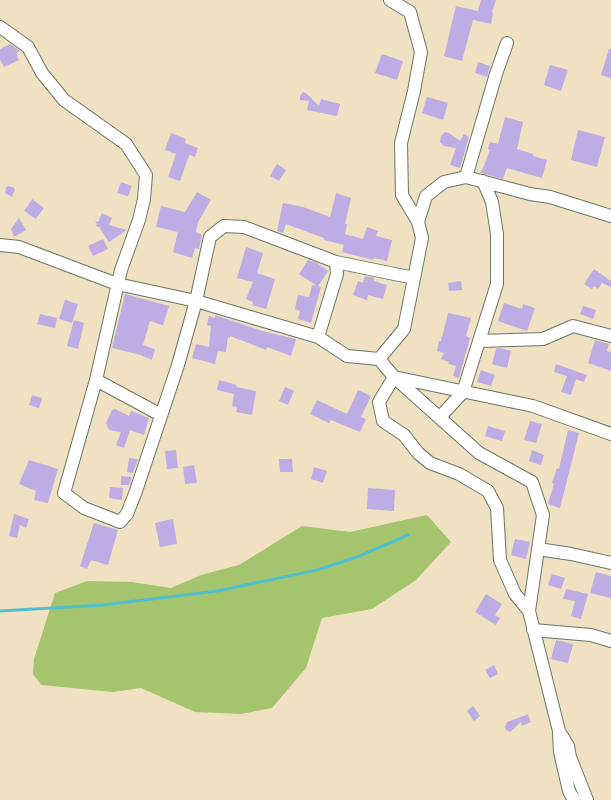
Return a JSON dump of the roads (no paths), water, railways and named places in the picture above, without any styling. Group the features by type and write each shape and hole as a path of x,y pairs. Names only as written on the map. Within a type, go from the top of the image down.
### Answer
{"street":[{"path":"379,359 404,329 422,238 418,222 402,195 401,143 414,91 421,52 410,12 390,0"},
{"path":"0,27 28,47 42,73 64,100 126,144 146,175 144,199 139,220 117,284 96,380 64,493 84,508 120,522 127,514 178,365 196,301 210,237 224,226 244,227 336,262 414,278"},
{"path":"466,177 507,43"},
{"path":"418,222 426,196 444,182 466,177 530,194 550,197 611,216"},
{"path":"440,417 463,392 497,284 497,234 492,202 484,182"},
{"path":"0,244 19,246 117,284 196,301 318,337 347,356 379,359 394,377 479,452 532,482 543,515 529,611 559,731 560,752 569,791 574,800"},
{"path":"318,337 337,274 336,262"},
{"path":"480,341 543,340 572,326 611,336"},
{"path":"394,377 533,406 611,434"},
{"path":"394,377 379,402 383,421 404,436 418,453 430,463 459,474 488,491 497,508 500,560 515,594 529,611"},
{"path":"96,380 161,416"},
{"path":"538,549 611,563"},
{"path":"533,630 591,635 611,641"},
{"path":"559,731 568,746 570,757 587,800"}],"waterway":[{"path":"0,611 103,605 217,591 317,570 357,557 408,535"}]}
